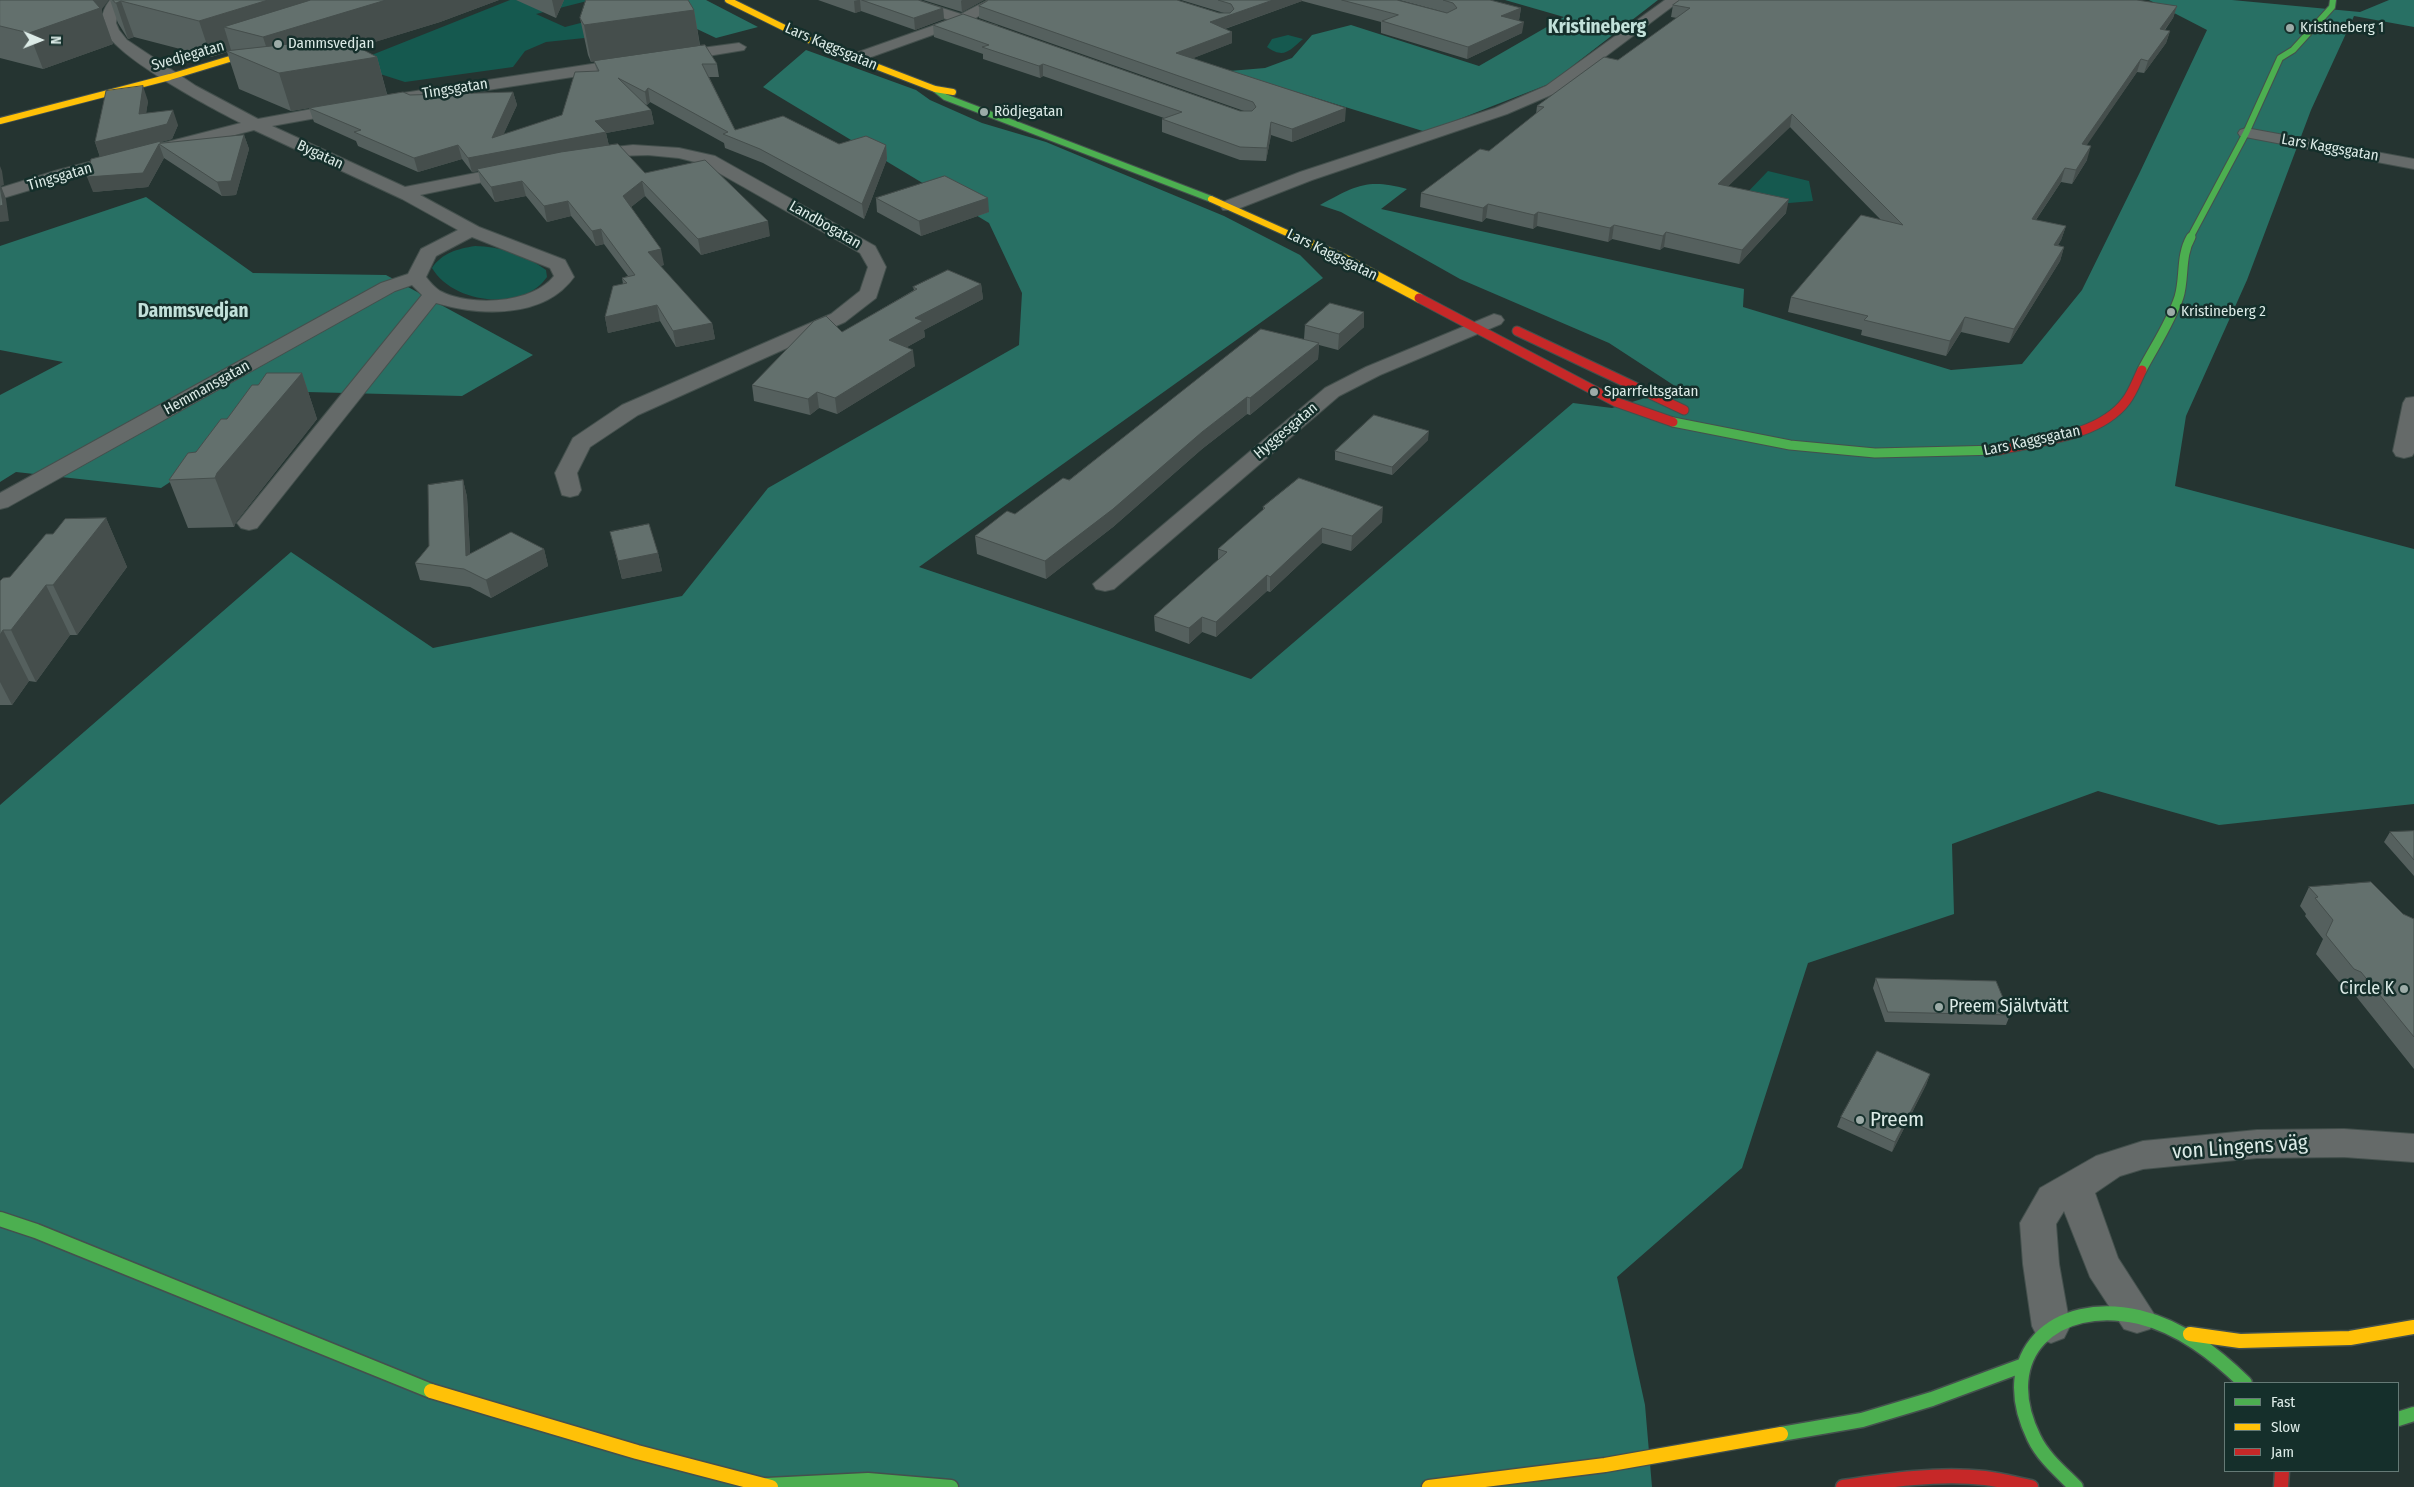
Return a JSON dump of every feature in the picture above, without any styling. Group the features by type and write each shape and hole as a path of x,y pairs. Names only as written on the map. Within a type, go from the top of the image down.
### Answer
{"street":[{"name":"Bygatan","path":"117,0 110,9 110,27 114,34 131,50 170,77 254,125 402,193 472,230 558,264 564,277 551,292 527,302 494,306 462,303 432,294 416,278"},
{"name":"Lars Kaggsgatan","path":"728,0 814,42 935,89 977,100 1179,174"},
{"path":"903,0 1009,35"},
{"path":"855,58 963,19 1000,0"},
{"path":"1236,200 1501,111 1552,89 1674,0"},
{"name":"Lars Kaggsgatan","path":"1491,322 1616,402 1682,425 1823,449 1924,454 2007,449 2090,428 2109,417 2126,401 2178,300 2182,286 2184,249 2246,133 2280,58 2293,50 2332,7 2332,0 2318,5"},
{"name":"Lars Kaggsgatan","path":"2280,58 2278,47 2282,41"},
{"name":"Svedjegatan","path":"0,121 170,77 278,44"},
{"name":"Tingsgatan","path":"0,194 64,174 254,125 387,100 739,47"},
{"name":"Lars Kaggsgatan","path":"935,89 945,97 1263,208"},
{"name":"Lars Kaggsgatan","path":"2246,133 2414,164"},
{"name":"Landbogatan","path":"570,490 566,472 581,443 630,410 838,318 869,294 877,267 868,250 709,160 687,153 651,149 610,151 574,158"},
{"path":"402,193 530,167"},
{"name":"Lars Kaggsgatan","path":"1236,200 1345,259 1491,322 1701,418 1723,432"},
{"path":"416,278 428,253 472,230"},
{"name":"Lars Kaggsgatan","path":"1317,234 1388,268"},
{"name":"Hemmansgatan","path":"0,502 388,287 416,278"},
{"path":"249,523 432,294"},
{"name":"Hyggesgatan","path":"1105,584 1332,392 1373,370 1491,322"},
{"path":"2404,451 2414,404"},
{"name":"von Lingens väg","path":"2051,1326 2041,1264 2038,1223 2053,1198 2075,1187 2108,1166 2143,1155 2258,1144 2344,1143 2414,1148"},
{"path":"2075,1187 2103,1266 2137,1317"},
{"path":"0,1219 36,1231 440,1395 637,1452 769,1486 868,1480 950,1487"},
{"path":"2076,1487 2054,1466 2031,1432 2020,1398 2021,1366 2032,1343 2051,1326 2075,1316 2104,1313 2137,1317 2182,1333 2240,1342 2350,1338 2414,1327"},
{"path":"2182,1333 2229,1365 2244,1382"},
{"path":"1428,1487 1604,1465 1862,1420 1932,1399 2021,1366"},
{"path":"2399,1418 2414,1414"},
{"path":"2281,1487 2282,1472"},
{"path":"1843,1487 1880,1481 1935,1478 1982,1478 2031,1487"}],"green space":[{"path":"510,0 591,0 536,14 565,27 654,4 690,27 546,42 525,51 513,67 405,82 349,64"},
{"path":"670,0 706,0 758,27 716,38 697,29"},
{"path":"1505,0 1658,0 1549,84 1426,132 1229,71 1265,68 1292,58 1312,35 1351,25 1479,66 1564,17"},
{"path":"2149,0 2232,0 2360,12 2389,0 2414,0 2414,27 2354,16 2311,110 2247,280 2186,416 2175,486 2414,549 2414,804 2219,825 2098,791 1952,844 1954,914 1808,963 1742,1168 1617,1277 1645,1405 1652,1487 0,1487 0,805 291,552 433,648 682,596 768,488 1019,345 1022,293 989,223 763,87 806,50 916,90 930,100 982,123 1046,142 1224,216 1300,255 1323,278 919,567 1251,679 1573,403 1612,408 1678,388 1609,343 1460,279 1341,212 1320,205 1352,189 1371,184 1407,189 1381,209 1744,289 1743,307 1951,370 2022,364 2082,290 2207,30"},
{"path":"1288,35 1303,39 1290,50 1282,53 1267,47 1272,39"},
{"path":"1768,171 1809,181 1813,201 1777,204 1743,197"},
{"path":"146,197 253,273 386,275 533,355 462,396 307,392 161,488 16,472 0,482 0,395 63,362 0,350 0,246"},
{"path":"475,246 494,248 521,256 546,270 547,277 536,288 521,296 505,299 488,299 471,296 455,289 442,280 432,268 445,255"}],"building":[{"path":"0,0 93,0 100,8 29,33 0,26"},
{"path":"113,0 268,0 199,21 121,1 116,3"},
{"path":"311,0 386,0 263,37 224,27"},
{"path":"586,0 688,0 694,10 584,25 580,18"},
{"path":"862,0 918,0 943,8 914,18"},
{"path":"989,0 1177,0 1219,13 1230,13 1234,9 1231,4 1218,0 1273,0 1210,22 1232,32 1176,53 1346,108 1292,129 1271,122 1267,148 1240,147 1162,119 1182,112 1043,64 1039,66 982,47 989,45 933,25 963,14 1240,111 1252,111 1256,107 1253,102 979,6"},
{"path":"1342,0 1397,0 1447,13 1457,8 1453,3 1443,0 1490,0 1521,8 1501,16 1524,22 1468,47 1382,21 1398,15"},
{"path":"1680,0 2137,0 2177,6 2160,29 2170,31 2148,61 2141,59 2082,144 2091,146 2076,170 2065,168 2032,219 2066,226 2054,245 2064,247 2014,329 1965,317 1950,341 1864,320 1868,316 1791,297 1861,215 1903,225 1792,114 1718,184 1789,199 1742,250 1666,232 1663,236 1614,225 1610,228 1538,212 1534,215 1488,204 1483,208 1421,193 1480,149 1489,151 1544,107 1537,106 1604,57 1618,60 1690,8 1673,5"},
{"path":"336,39 348,42 377,57 279,73 227,51"},
{"path":"705,45 717,64 702,64 735,130 783,116 839,144 866,136 886,145 862,204 760,149 723,134 728,132 648,88 645,92 618,78 651,110 595,121 606,132 468,158 458,145 414,158 354,132 361,130 309,108 403,92 410,95 513,92 492,138 562,115 575,72 599,71 594,61"},
{"path":"143,86 139,114 173,110 167,124 95,142 106,91"},
{"path":"244,135 231,181 217,182 159,144 143,173 87,177 91,159 161,141 160,143"},
{"path":"618,144 645,173 705,160 768,221 698,239 642,181 623,196 661,249 648,252 712,323 673,331 657,305 605,317 613,286 627,283 622,278 635,275 601,229 592,231 568,201 544,206 522,181 491,187 477,169 561,152"},
{"path":"945,176 988,198 919,221 876,198"},
{"path":"0,185 3,205 0,206"},
{"path":"948,270 981,284 915,318 923,321 889,340 913,350 835,398 817,392 808,399 752,385 814,321 826,316 842,332 917,289 913,287"},
{"path":"1330,303 1364,312 1339,334 1305,325"},
{"path":"1261,329 1319,343 1250,398 1247,397 1202,432 1113,509 1045,561 975,536 1007,511 1015,514 1063,478 1069,480"},
{"path":"267,373 302,373 217,473 215,478 169,480 188,453 196,452 221,419 227,419 252,385 258,385"},
{"path":"1374,415 1429,431 1392,467 1335,451"},
{"path":"1299,478 1383,507 1352,536 1322,528 1270,577 1267,575 1216,622 1202,617 1189,628 1154,616 1227,552 1218,549 1265,508 1263,507"},
{"path":"463,480 466,556 511,532 544,549 486,580 464,569 415,563 429,546 428,485"},
{"path":"106,518 53,585 46,585 11,630 3,630 0,635 0,581 3,578 10,577 46,534 53,534 65,519"},
{"path":"649,524 658,553 618,561 610,532"},
{"path":"2414,831 2414,860 2390,832"},
{"path":"2371,882 2403,914 2414,919 2414,1037 2361,972 2354,969 2326,935 2333,920 2315,898 2318,897 2309,887"},
{"name":"Preem Självtvätt","path":"1876,978 1996,981 2010,1015 1888,1012"},
{"path":"1877,1051 1930,1074 1895,1142 1841,1117"}],"traffic: fast":[{"path":"2142,370 2178,300 2182,286 2184,249 2246,133 2280,58 2293,50 2332,7 2333,0"},
{"path":"935,89 945,97 1211,199"},
{"path":"1673,422 1790,445 1875,453 2000,450"},
{"path":"0,1219 36,1231 431,1391"},
{"path":"2076,1487 2053,1464 2038,1445 2025,1416 2021,1394 2022,1373 2028,1354 2039,1338 2054,1325 2074,1317 2099,1313 2141,1317 2179,1332 2197,1343 2214,1355 2244,1382"},
{"path":"1781,1434 1862,1420 1932,1399 2021,1366"},
{"path":"2399,1419 2414,1414"},
{"path":"767,1485 868,1480 951,1487"}],"traffic: slow":[{"path":"728,0 813,42 935,89 953,92"},
{"path":"0,121 170,77 266,48"},
{"path":"1211,199 1345,259 1419,298"},
{"path":"2190,1334 2240,1341 2350,1338 2414,1327"},
{"path":"431,1391 637,1452 771,1487"},
{"path":"1429,1487 1605,1465 1781,1434"}],"traffic: jam":[{"path":"1419,298 1616,402 1673,422"},
{"path":"1517,331 1684,410"},
{"path":"2000,450 2090,429 2109,417 2126,401 2142,370"},
{"path":"2281,1487 2282,1472"},
{"path":"1843,1487 1932,1477 1985,1478 2031,1487"}],"place":[{"name":"Kristineberg 1","path":"2290,28"},
{"name":"Dammsvedjan","path":"278,44"},
{"name":"Rödjegatan","path":"984,112"},
{"name":"Kristineberg 2","path":"2171,312"},
{"name":"Sparrfeltsgatan","path":"1594,392"},
{"name":"Circle K","path":"2404,989"},
{"name":"Preem Självtvätt","path":"1939,1007"},
{"name":"Preem","path":"1860,1120"}],"district":[{"name":"Kristineberg","path":"1597,28"},
{"name":"Dammsvedjan","path":"193,312"}]}
